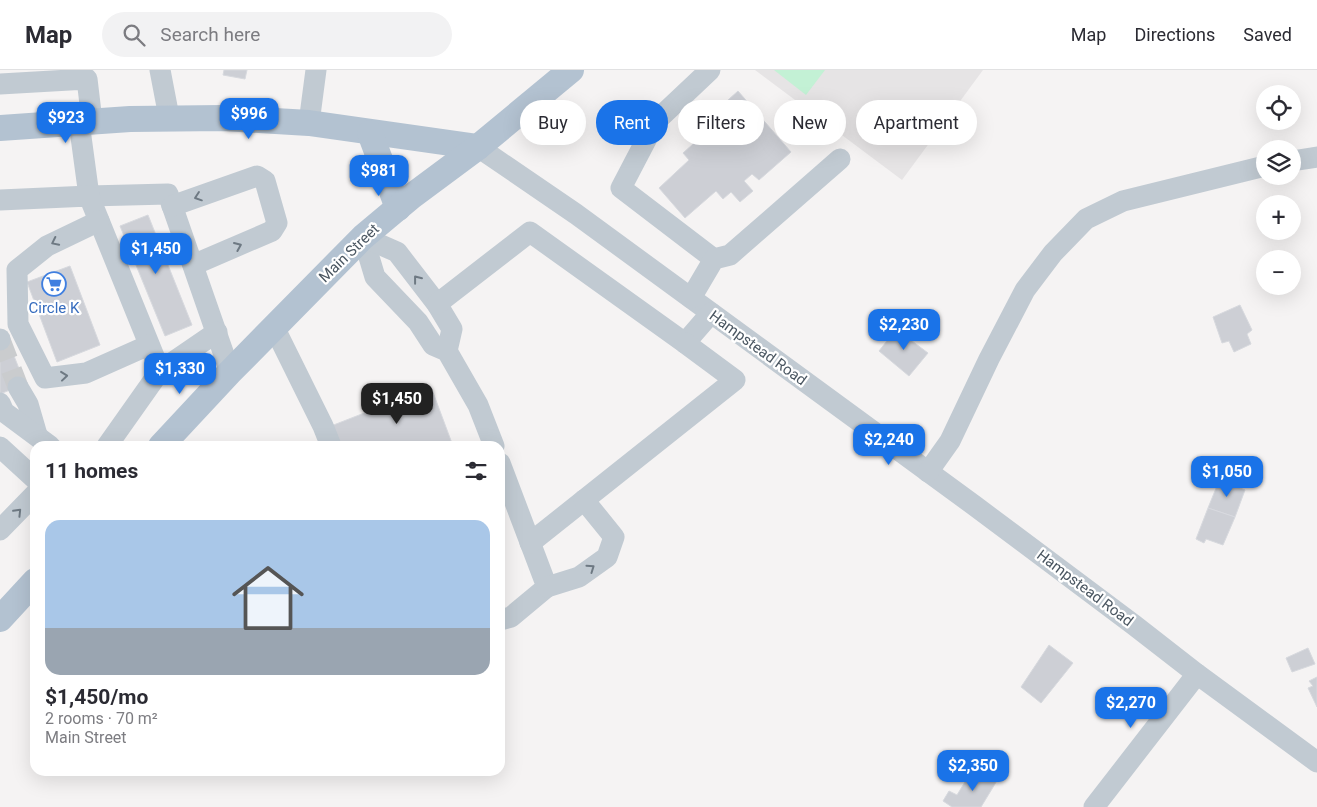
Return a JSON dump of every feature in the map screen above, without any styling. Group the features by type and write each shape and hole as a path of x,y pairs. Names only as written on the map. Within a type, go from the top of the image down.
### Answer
{"main road":[{"name":"Main Street","path":"166,441 230,372 363,237 478,147 571,70"},
{"name":"Hampstead Road","path":"0,128 168,117 223,118 309,124 478,147"},
{"path":"370,133 398,208"},
{"path":"0,619 30,586"}],"street":[{"path":"160,70 168,117"},
{"path":"309,124 316,70"},
{"path":"710,70 656,122 621,188 714,259"},
{"path":"0,84 87,79 85,122 89,196 160,371"},
{"name":"Hampstead Road","path":"478,147 576,214 691,298 1134,624 1197,674 1317,762"},
{"path":"1301,160 1317,157"},
{"path":"691,298 714,259 730,255 840,159"},
{"path":"928,472 950,442 989,359 1026,290 1053,253 1086,219 1123,201 1256,168"},
{"path":"172,206 257,176 265,182 277,224 272,231 193,265"},
{"path":"0,200 168,194 230,372"},
{"path":"99,221 47,246 9,275 18,324 45,378 86,373 149,344"},
{"path":"436,304 530,232 736,380 530,543"},
{"path":"363,237 397,252 436,304 452,329 447,352"},
{"path":"363,237 374,277 418,322 433,345 447,352 478,405 492,441"},
{"path":"686,343 711,313"},
{"path":"274,327 329,441"},
{"path":"111,441 160,371 217,332"},
{"path":"18,387 28,404 43,441"},
{"path":"0,403 4,412 43,441"},
{"path":"0,447 30,474"},
{"path":"505,476 547,587"},
{"path":"0,530 30,499"},
{"path":"505,618 512,616 547,587 579,577 607,558 614,537 584,500"},
{"path":"1094,807 1197,674"}],"shaded area":[{"path":"755,70 983,70 961,100 856,100 856,145 928,145 902,180 846,138 846,100 795,100"}],"green space":[{"path":"774,70 825,70 806,95"}],"building":[{"path":"224,70 247,70 245,79 223,75"},
{"path":"738,91 746,100 728,100"},
{"path":"764,121 774,132 774,145 785,145 791,152 759,180 752,174 744,181 753,191 740,202 731,192 723,199 716,191 685,218 659,188 689,160 683,153 692,145 764,145"},
{"path":"148,215 192,325 165,336 120,226"},
{"path":"70,266 100,345 57,362 27,282"},
{"path":"1240,305 1252,330 1247,334 1251,344 1234,352 1229,341 1222,343 1213,317"},
{"path":"904,326 916,335 912,341 928,353 909,376 879,351 897,328 900,330"},
{"path":"7,338 25,384 0,394 0,340"},
{"path":"431,387 451,441 337,441 331,426"},
{"path":"1221,476 1228,477 1226,482 1245,490 1235,517 1208,508"},
{"path":"1208,508 1235,517 1223,545 1206,539 1204,543 1196,539"},
{"path":"1049,645 1073,663 1041,703 1021,687"},
{"path":"1308,648 1315,664 1292,672 1286,658"},
{"path":"1317,677 1317,707 1308,688 1313,686 1309,681"},
{"path":"981,769 998,779 981,807 952,807 943,801 949,791 957,795 968,777 975,781"}],"tunnel":[{"path":"0,340 18,387"}],"place":[{"name":"Circle K","path":"54,284"}]}
